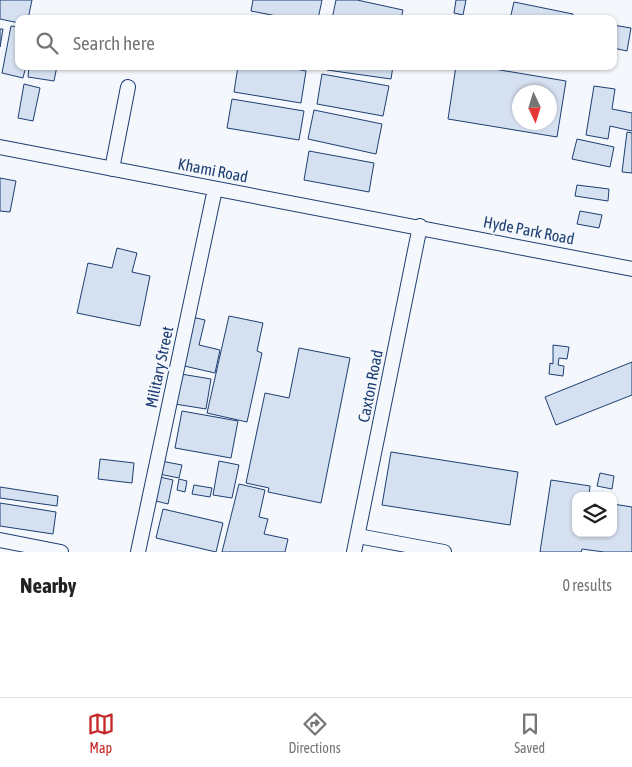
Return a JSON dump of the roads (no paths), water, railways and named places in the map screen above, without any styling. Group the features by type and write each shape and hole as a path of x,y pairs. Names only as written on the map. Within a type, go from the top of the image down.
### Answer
{"street":[{"path":"112,169 128,87"},
{"name":"Khami Road","path":"0,147 215,189 420,226"},
{"name":"Military Street","path":"138,552 215,189"},
{"name":"Hyde Park Road","path":"420,226 632,269"},
{"name":"Caxton Road","path":"354,552 420,226"},
{"path":"358,536 444,552"},
{"path":"0,540 61,552"}]}
